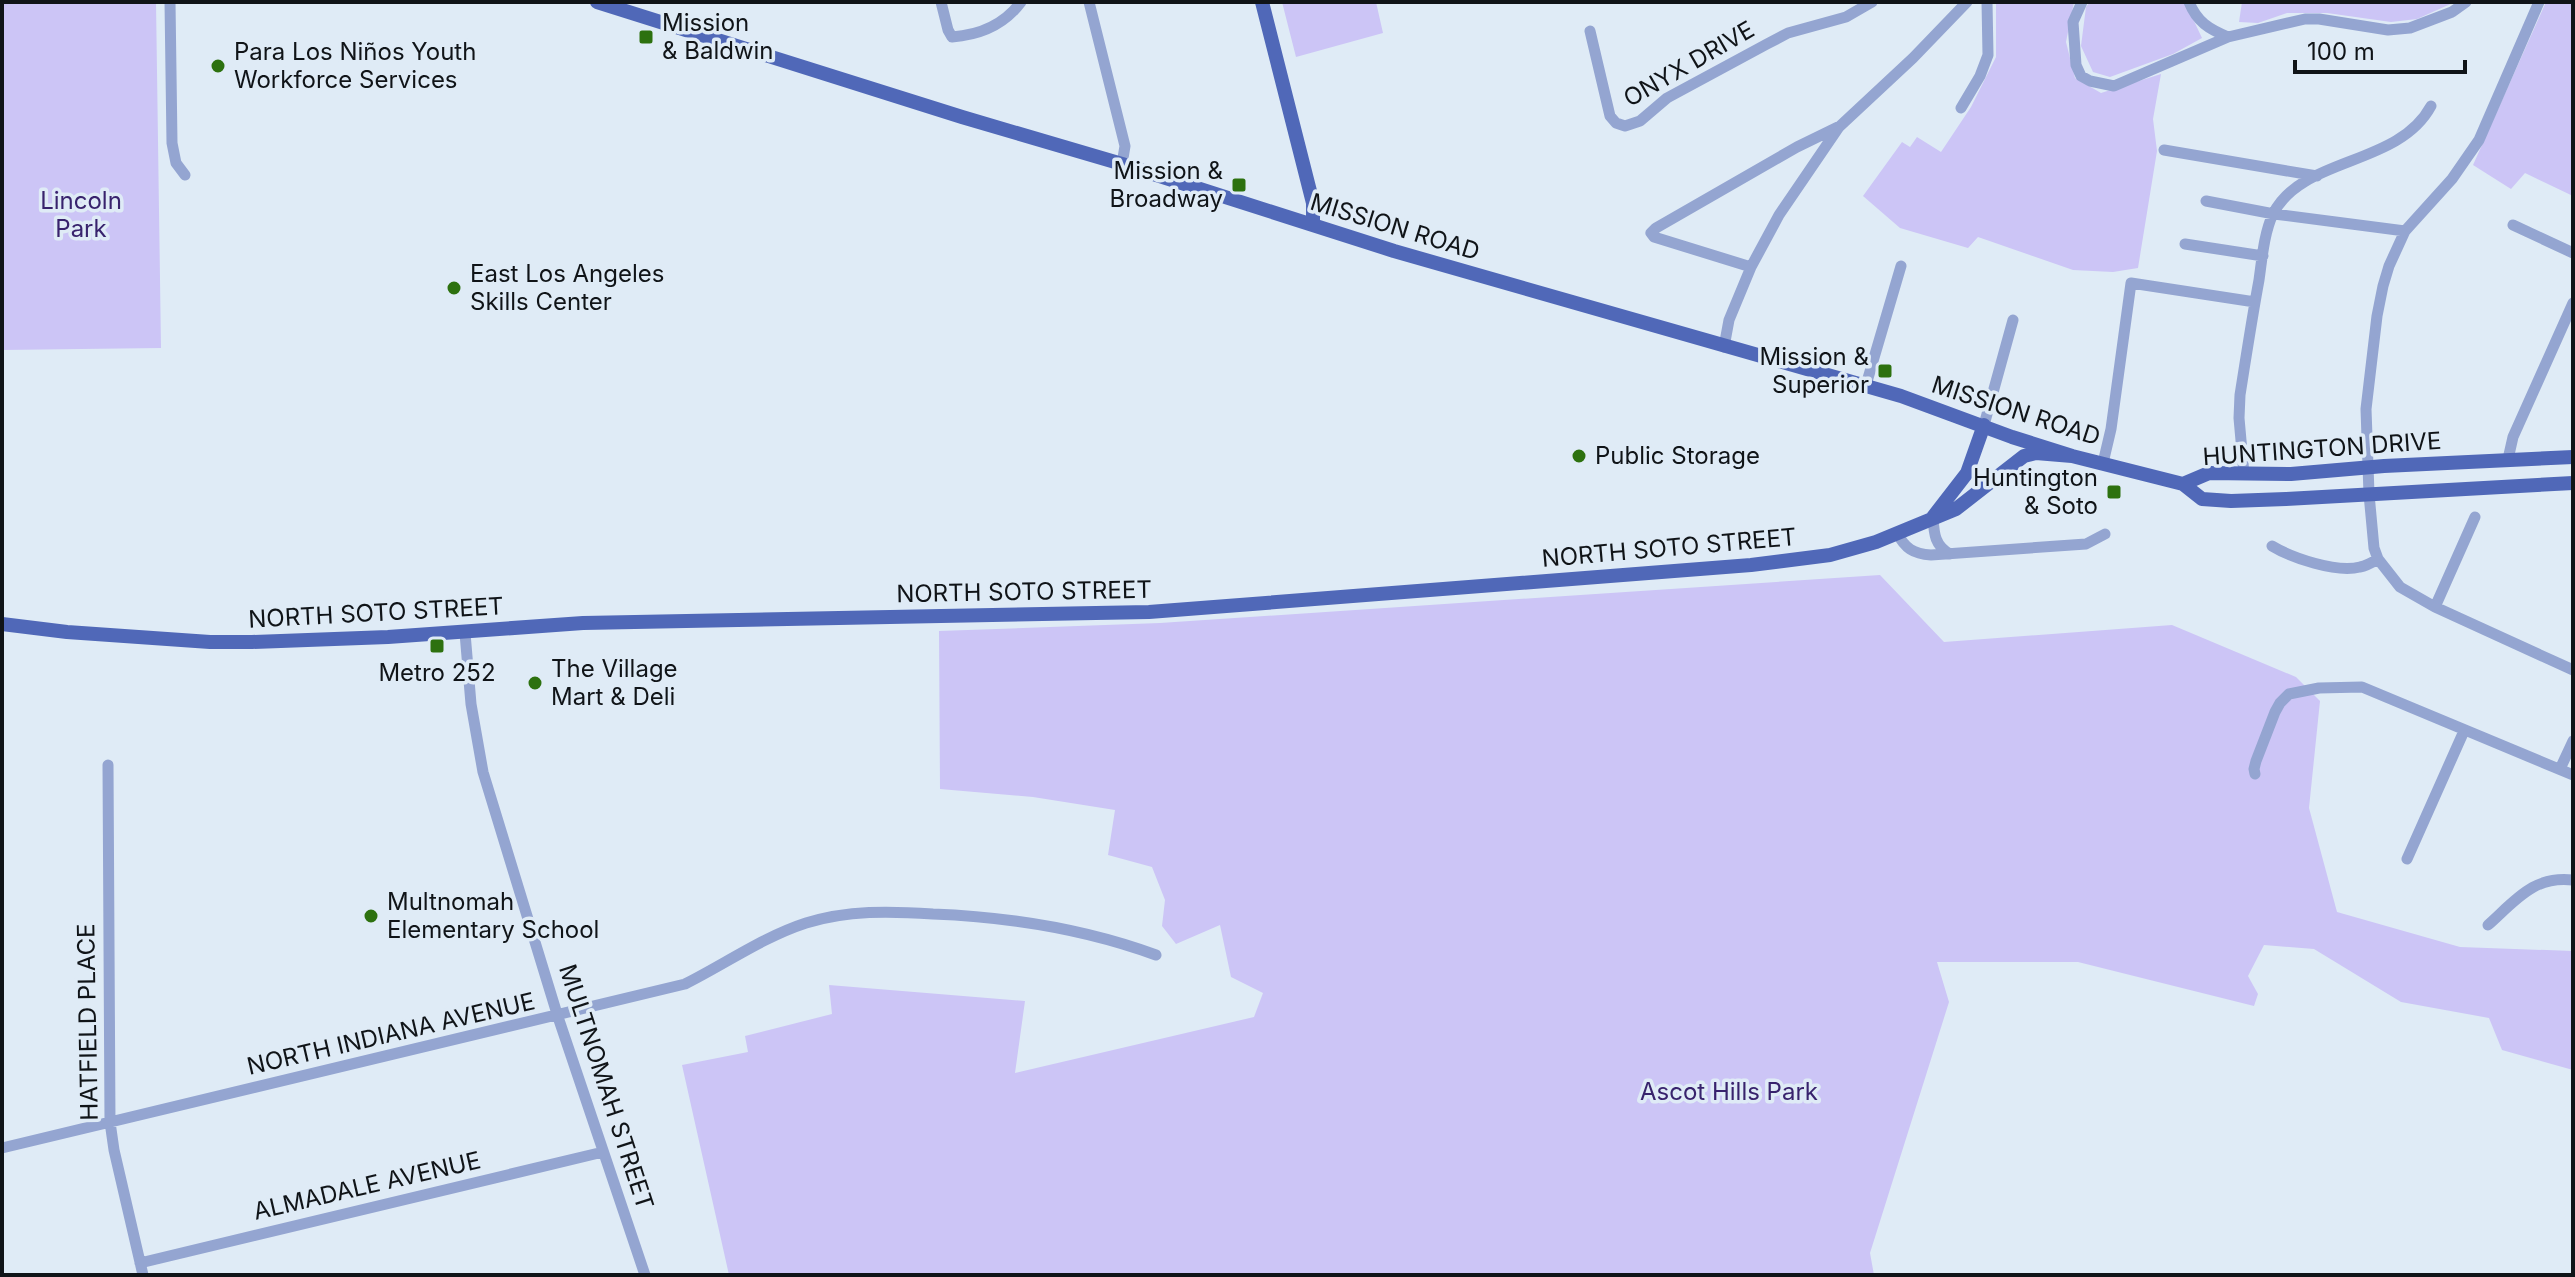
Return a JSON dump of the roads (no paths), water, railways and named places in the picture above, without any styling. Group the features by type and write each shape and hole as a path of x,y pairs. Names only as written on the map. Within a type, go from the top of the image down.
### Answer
{"main road":[{"path":"1262,2 1313,203 1313,224"},
{"name":"MISSION ROAD","path":"599,3 1394,251 1866,385 2072,456 2183,484"},
{"path":"1933,518 1967,473 1984,425"},
{"name":"NORTH SOTO STREET","path":"2,624 210,642 373,638 583,623 1149,612 1790,561 1830,555 1956,509 2024,456 2036,453 2072,456"},
{"name":"HUNTINGTON DRIVE","path":"2573,457 2291,474 2209,473 2183,484 2202,499 2217,500 2573,483"}],"street":[{"path":"170,2 172,143 176,163 185,175"},
{"path":"941,2 952,37 996,26 1021,2"},
{"path":"1089,2 1125,146 1122,164"},
{"name":"ONYX DRIVE","path":"1590,31 1610,116 1616,123 1625,126 1640,121 1667,98 1777,38 1846,17 1872,2"},
{"path":"1724,347 1729,320 1751,267 1779,215 1839,127 1967,2"},
{"path":"1961,108 1980,76 1988,55 1987,2"},
{"path":"2082,2 2073,22 2076,65 2081,76 2100,85 2114,86 2228,37 2305,19 2388,30 2410,28 2452,12 2466,2"},
{"path":"2189,2 2206,28 2228,37"},
{"path":"2539,2 2479,140 2452,179 2405,231 2389,266 2377,316 2366,409 2369,494 2374,548 2378,559 2400,587 2435,607 2573,670"},
{"path":"2244,474 2240,395 2263,256 2274,214 2292,191 2317,176 2397,142 2416,129 2431,106"},
{"path":"1751,267 1654,237 1651,233 1797,147 1839,127"},
{"path":"2164,150 2317,176"},
{"path":"2206,201 2274,214 2405,231"},
{"path":"2513,225 2573,253"},
{"path":"2185,244 2263,256"},
{"path":"1866,385 1901,266"},
{"path":"2103,463 2111,429 2131,283 2255,302"},
{"path":"2508,459 2513,437 2573,303"},
{"path":"1984,425 2013,320"},
{"path":"2435,607 2475,517"},
{"path":"1933,518 1938,544 1951,555"},
{"path":"1897,533 1904,546 1922,555 2086,544 2105,534"},
{"path":"2272,546 2288,555 2337,567 2362,567 2378,559"},
{"name":"MULTNOMAH STREET","path":"465,633 471,706 483,772 558,1017 645,1275"},
{"path":"2255,774 2256,761 2280,703 2289,694 2302,690 2362,687 2573,775"},
{"path":"2407,859 2464,731"},
{"path":"2560,769 2573,741"},
{"name":"HATFIELD PLACE","path":"108,765 110,1122 142,1269"},
{"path":"2488,925 2533,885 2546,880 2573,880"},
{"name":"NORTH INDIANA AVENUE","path":"2,1148 558,1017 685,984 769,938 847,913 892,911 990,916 1066,929 1156,955"},
{"name":"ALMADALE AVENUE","path":"142,1269 603,1152"}],"place":[{"name":"Mission & Baldwin","path":"646,37"},
{"name":"Para Los Niños Youth Workforce Services","path":"218,66"},
{"name":"Mission & Broadway","path":"1239,185"},
{"name":"East Los Angeles Skills Center","path":"454,288"},
{"name":"Mission & Superior","path":"1885,371"},
{"name":"Public Storage","path":"1579,456"},
{"name":"Huntington & Soto","path":"2114,492"},
{"name":"Metro 252","path":"437,646"},
{"name":"The Village Mart & Deli","path":"535,683"},
{"name":"Multnomah Elementary School","path":"371,916"}],"park label":[{"name":"Lincoln Park","path":"81,215"},
{"name":"Ascot Hills Park","path":"1729,1092"}]}
